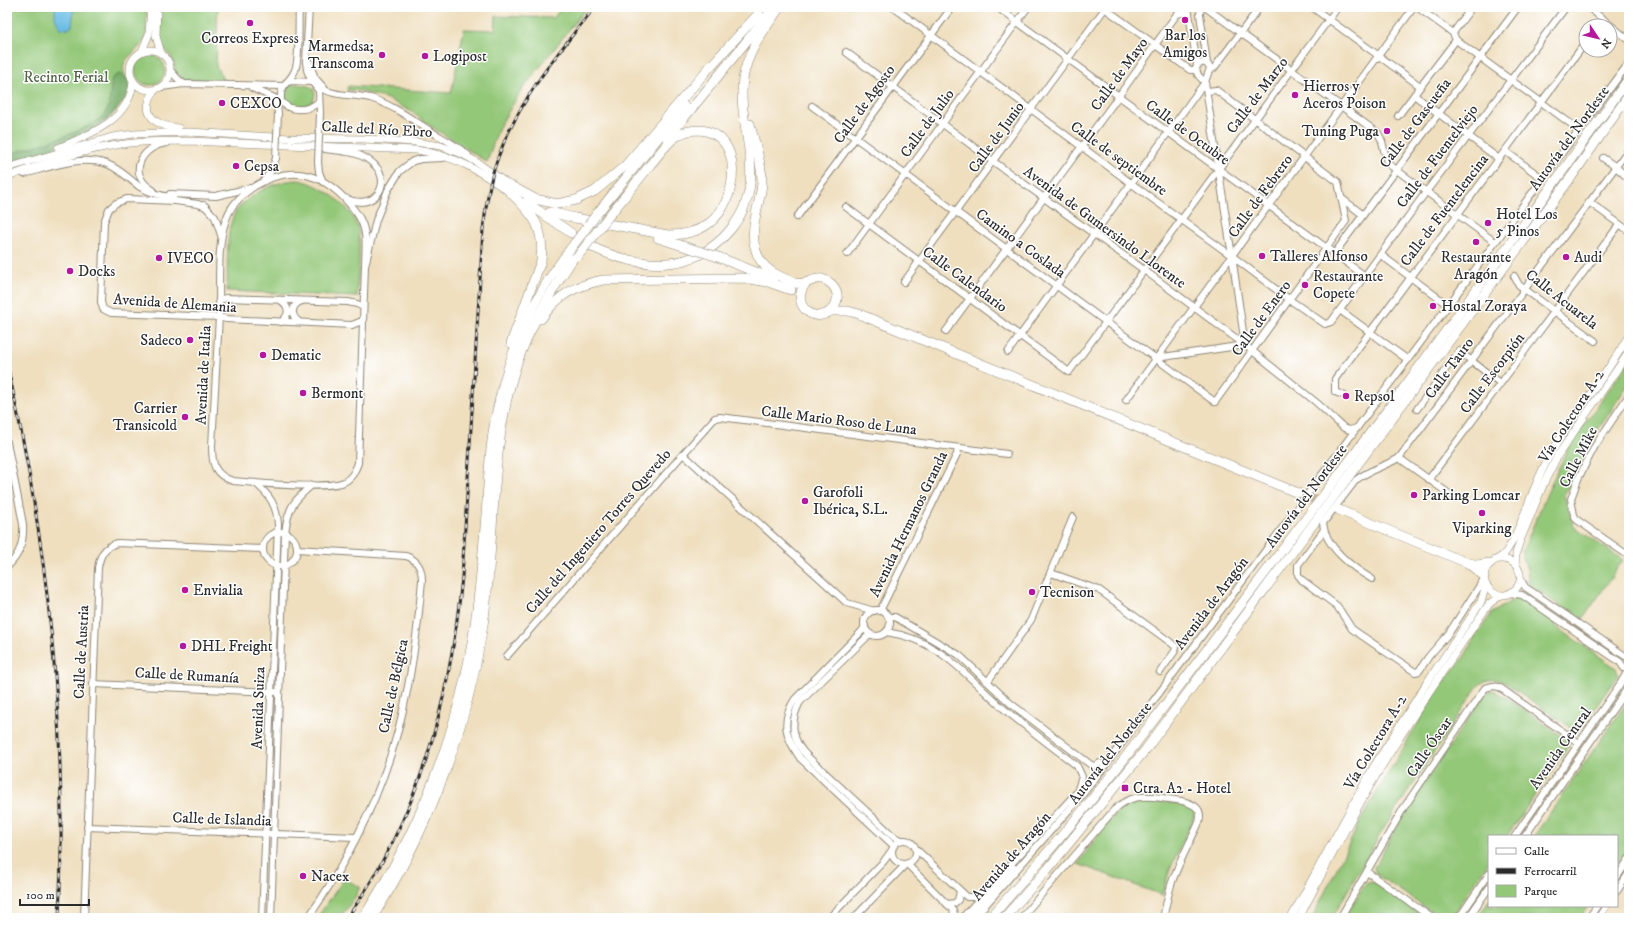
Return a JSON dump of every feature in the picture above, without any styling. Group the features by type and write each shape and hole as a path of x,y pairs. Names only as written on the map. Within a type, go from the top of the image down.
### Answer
{"highway":[{"path":"611,211 774,7"},
{"path":"592,247 613,256 641,263 669,263 696,257 709,250 720,242 735,225 748,195 750,184 750,160 743,110 743,78 747,61 754,47 780,7"},
{"path":"510,188 535,199 557,204 576,200 595,191 625,166 708,69 762,10"},
{"path":"372,918 412,847 444,775 470,689 487,599 497,466 507,404 517,363 525,343 550,293 596,215 762,10"},
{"name":"Autovía del Nordeste","path":"990,918 1040,862 1128,754 1362,444 1580,148 1629,78"},
{"path":"742,89 762,172 761,188 753,225 754,244 758,256 764,264 792,286 800,298 804,308 812,314 822,315 831,311 848,311 859,314 1298,493"},
{"name":"Autovía del Nordeste","path":"1004,918 1052,864 1146,749 1572,176 1629,95"},
{"path":"1572,176 1582,166 1629,101"},
{"path":"494,429 505,379 518,340 546,284 574,254 611,211 662,151 678,135 687,132 704,131 721,140 728,151 733,172 731,191 722,210 709,224 691,233 668,235 609,224 550,212"},
{"path":"364,918 397,860 419,816 437,772 457,710 469,662 478,598 496,401 512,338 541,261 542,238 534,218 510,188"},
{"path":"524,202 571,233"},
{"path":"609,224 718,257 792,286"},
{"path":"507,404 526,351 538,324 549,308 561,296 574,288 587,283 603,280 718,277 744,278 792,286 815,279 824,279 834,286 837,295 845,304 859,314"},
{"path":"800,298 803,287 807,282"},
{"path":"831,311 835,306 837,295"},
{"path":"1338,510 1464,562 1478,565 1493,562"},
{"path":"1464,562 1485,580"},
{"path":"376,918 396,877"}],"main road":[{"path":"142,51 149,34 151,7"},
{"path":"157,7 156,36 161,53"},
{"path":"24,162 89,135 102,128 124,106 132,91 133,82 130,75 130,68 136,55 142,51 155,50 161,53 166,58 170,70 170,76 151,97 148,107 153,119 162,126 232,134"},
{"path":"133,82 143,89 159,88"},
{"name":"Calle del Río Ebro","path":"7,168 112,137 134,134 182,132 289,138 389,140 428,143 460,153 475,161 510,188 550,212"},
{"name":"Calle del Río Ebro","path":"7,177 57,160 110,146 153,141 416,150 453,158 510,188 524,202 550,212"},
{"path":"1493,562 1506,559 1516,565 1519,569 1520,578 1517,587 1510,593 1500,595 1492,592 1485,580 1487,567 1493,562 1507,551 1550,455 1607,373 1629,335"},
{"name":"Vía Colectora A-2","path":"1516,565 1516,553 1520,541 1544,483 1558,455 1629,352"},
{"name":"Vía Colectora A-2","path":"1291,918 1374,766 1426,684 1481,602 1485,580"},
{"name":"Vía Colectora A-2","path":"1299,918 1377,774 1430,688 1489,604 1500,595"}],"street":[{"path":"264,180 271,171 276,158 278,114 285,84 292,75 296,64 299,7"},
{"path":"308,7 307,70 319,91 320,113 318,162 319,172 323,182"},
{"name":"Calle de septiembre","path":"893,7 1290,300 1324,324 1331,322"},
{"name":"Calle de Agosto","path":"797,217 816,186 856,138 952,7"},
{"name":"Calle de Octubre","path":"997,7 1118,97 1366,276"},
{"name":"Calle de Julio","path":"847,254 1028,7"},
{"path":"1008,352 1056,285 1095,235 1205,82 1210,72 1210,66 1207,63 1200,14 1201,7"},
{"path":"1205,7 1378,133 1382,140 1388,163 1495,242"},
{"path":"1105,8 1190,70 1197,70 1205,76 1214,68 1260,7"},
{"path":"1312,7 1420,86"},
{"name":"Calle de Marzo","path":"1069,372 1338,7"},
{"path":"1416,7 1453,33 1456,40 1578,129"},
{"name":"Calle de Febrero","path":"1126,400 1269,207 1378,56 1416,7"},
{"path":"1453,33 1472,7"},
{"name":"Calle de Gascueña","path":"1334,254 1362,214 1518,7"},
{"name":"Calle de Fuentelviejo","path":"1331,322 1510,79 1566,7"},
{"path":"1588,7 1602,18"},
{"name":"Calle de Junio","path":"904,282 994,162 1105,8"},
{"path":"1189,11 1195,16 1200,14"},
{"path":"1156,358 1245,345 1207,91 1205,82 1197,70 1189,11"},
{"name":"Calle de Mayo","path":"946,331 1082,147 1177,14 1189,11"},
{"path":"1618,31 1629,40"},
{"path":"1398,116 1456,40"},
{"path":"307,46 309,63 315,78 331,93"},
{"name":"Avenida de Gumersindo Llorente","path":"846,52 1253,351 1317,403 1344,428"},
{"name":"Calle de Fuentelencina","path":"1343,395 1335,392 1335,379 1410,276 1578,53"},
{"path":"1197,70 1202,62 1207,63"},
{"name":"Avenida de Aragón","path":"974,918 1080,793 1346,443 1449,306 1578,129 1629,63"},
{"path":"170,70 184,84"},
{"path":"159,88 184,84 247,86 285,84 292,81 314,84 331,93 370,98 382,103 462,150 475,161"},
{"path":"247,86 291,107 307,109 319,101"},
{"name":"Calle de Enero","path":"1207,91 1216,90 1338,182 1346,221 1215,402"},
{"path":"1414,95 1499,158"},
{"path":"270,96 276,104 278,114"},
{"name":"Camino a Coslada","path":"812,106 1215,402"},
{"path":"188,141 164,143 155,146 145,153 139,166 139,172 147,186 156,191 167,194 211,196 226,194 255,186"},
{"path":"221,236 230,210 240,197 264,180 278,176 291,174 310,176 323,182 342,196 353,201 363,202 371,200 378,193 382,182 382,177 373,164 366,158 350,152 288,146"},
{"name":"Calle Tauro","path":"1485,580 1449,633 1429,656 1419,671 1415,672 1352,629 1337,606 1302,580 1298,575 1298,565 1323,531 1322,523 1356,480 1362,475 1399,458 1629,149"},
{"path":"1505,150 1542,178"},
{"path":"365,266 380,208 388,190 400,171 406,165 420,159 453,158"},
{"path":"1603,158 1616,166 1629,179"},
{"path":"7,177 74,162 97,162 106,164 149,192 195,200 206,207 215,217 221,236"},
{"path":"255,482 327,485 344,482 351,477 358,463 366,241 364,227 357,213 342,196"},
{"path":"1341,198 1362,214"},
{"name":"Avenida de Alemania","path":"206,207 198,204 175,201 127,199 116,203 110,209 104,222 101,302 103,309 111,313 219,317 226,319 281,322 352,325 362,321"},
{"path":"1589,202 1619,225 1629,230"},
{"name":"Calle Calendario","path":"846,207 1069,372"},
{"name":"Calle Escorpión","path":"1428,479 1619,225"},
{"name":"Avenida de Italia","path":"221,236 219,317 212,446 215,468 229,480 255,482"},
{"path":"1381,255 1449,306"},
{"name":"Calle Acuarela","path":"1514,276 1519,285 1595,341"},
{"name":"Avenida de Alemania","path":"219,300 226,298 302,300 353,303 363,306"},
{"path":"280,300 286,305 288,311 287,316 281,322"},
{"path":"299,322 294,318 293,310 294,305 302,300"},
{"path":"1340,310 1408,360"},
{"path":"1417,409 1459,352 1500,383"},
{"name":"Calle Mike","path":"1629,395 1595,446 1578,479 1571,500 1574,515 1577,520 1629,556"},
{"name":"Calle Mario Roso de Luna","path":"683,454 715,418 720,417 1007,454"},
{"path":"1344,428 1350,430 1357,428"},
{"path":"1344,428 1346,443"},
{"path":"7,442 24,534 23,544 19,553 7,567"},
{"name":"Avenida Hermanos Granda","path":"877,611 957,454 958,448"},
{"name":"Calle del Ingeniero Torres Quevedo","path":"507,656 683,454 847,603 857,607 877,611"},
{"path":"1399,458 1455,498"},
{"name":"Avenida Suiza","path":"255,482 264,490 274,503 278,516 262,918"},
{"name":"Avenida Suiza","path":"271,918 285,533 287,518 292,503 312,485"},
{"path":"968,674 985,684 988,682 1031,620 1074,517"},
{"path":"1323,531 1343,558 1354,568 1372,579"},
{"path":"277,532 285,533 294,539 297,549 293,559 284,565 276,565 267,559 263,549 267,538 277,532"},
{"name":"Calle de Austria","path":"84,918 98,568 99,559 102,552 107,547 117,543 263,549"},
{"name":"Calle de Bélgica","path":"297,549 406,556 416,562 422,572 418,628 414,655 399,727 378,790 332,882 308,918"},
{"path":"1051,573 1099,590 1170,642 1176,648 1160,672"},
{"path":"1520,578 1525,587 1629,658"},
{"path":"1510,593 1522,595 1620,662 1626,673"},
{"name":"Calle del Ingeniero Torres Quevedo","path":"857,607 865,619"},
{"path":"955,918 953,910 906,864 895,860 893,857 893,848 832,786 800,758 787,736 786,723 788,713 795,699 862,631 865,626 865,619 870,613 877,611 888,617 895,617 959,655 1010,703 1091,765 1095,766 1100,764"},
{"path":"886,632 890,623 888,617"},
{"path":"865,626 870,634 876,636 886,632 920,642 954,662 1004,709 1077,766 1082,777 1080,793 968,918"},
{"path":"870,634 800,702 794,716 794,737 805,754 890,833 896,838 911,842 916,850 967,897 976,897 989,888"},
{"name":"Avenida Central","path":"1516,835 1626,673 1629,658"},
{"name":"Calle de Rumanía","path":"93,684 280,693"},
{"name":"Calle Óscar","path":"1340,918 1386,837 1485,688 1493,686 1499,688 1579,743"},
{"name":"Avenida Central","path":"1526,835 1629,686"},
{"path":"962,918 1080,793"},
{"path":"1021,918 1114,810 1121,803 1138,796 1147,796 1191,804 1199,810 1200,815 1197,827 1172,882 1163,918"},
{"name":"Calle de Islandia","path":"87,826 355,837"},
{"path":"829,918 884,861 893,848 902,840"},
{"path":"854,918 906,864 913,860 916,850"},
{"path":"1618,876 1629,859"},
{"path":"1366,872 1432,918"},
{"path":"1618,890 1629,873"},
{"path":"1457,918 1463,912 1488,875"},
{"path":"1468,918 1488,889"},
{"path":"947,904 955,903 958,900 960,891"},
{"path":"1589,918 1596,907"},
{"path":"1598,918 1605,907"}],"green space":[{"name":"Recinto Ferial","path":"7,7 147,7 146,36 139,47 126,61 124,72 128,80 125,94 115,111 106,121 7,164"},
{"path":"160,7 218,7 216,66 224,81 186,80 177,74 171,56 165,51 161,42"},
{"path":"561,7 587,7 521,91 499,127 487,162 410,111 388,99 360,91 347,90 348,86 451,93 464,29 495,30 496,16 554,18"},
{"path":"150,55 161,59 165,70 161,81 150,85 139,81 135,70 139,59"},
{"path":"119,74 127,80 129,90 120,106 109,117 83,135 68,142 7,164 7,155 61,138 89,126 99,119 108,108 112,78"},
{"path":"290,85 306,85 313,88 315,95 313,101 302,106 291,104 286,97 286,91"},
{"path":"298,180 313,184 330,194 344,205 354,219 359,238 357,297 227,291 228,239 232,220 237,209 260,191 279,183"},
{"path":"1629,361 1629,383 1594,436 1564,495 1574,527 1623,560 1583,619 1567,608 1566,610 1529,585 1527,569 1522,558 1522,552 1569,446"},
{"path":"1516,598 1525,601 1536,608 1556,623 1555,626 1616,668 1618,675 1579,731 1573,729 1504,682 1489,680 1480,684 1382,831 1332,918 1312,918 1364,814 1442,683 1465,656 1474,638 1492,613"},
{"path":"1491,690 1496,691 1568,740 1569,745 1568,748 1566,747 1566,750 1508,835 1488,835 1488,863 1455,911 1439,917 1376,874 1374,867 1429,776 1486,693"},
{"path":"1629,699 1629,847 1618,863 1618,835 1535,835"},
{"path":"1139,801 1177,804 1191,808 1195,812 1192,822 1170,869 1162,895 1078,864 1115,815 1127,804"},
{"path":"344,879 360,887 355,897 340,918 317,918"},
{"path":"1370,882 1377,884 1425,918 1345,918 1364,885"},
{"path":"1488,902 1488,907 1587,907 1580,918 1477,918"}],"water":[{"path":"55,7 74,7 72,26 68,29 60,28 55,18"}],"tunnel":[{"path":"1298,493 1324,504"}],"railway":[{"path":"347,918 372,879 394,839 412,798 440,712 449,668 457,623 462,577 483,229 495,166 513,122 525,102 551,63 595,7"},
{"path":"7,364 34,501 52,639 60,778 61,848 59,918"}],"place":[{"name":"Bar los Amigos","path":"1185,20"},
{"name":"Correos Express","path":"250,23"},
{"name":"Marmedsa; Transcoma","path":"382,55"},
{"name":"Logipost","path":"425,56"},
{"name":"Hierros y Aceros Poison","path":"1295,95"},
{"name":"CEXCO","path":"222,103"},
{"name":"Tuning Puga","path":"1387,131"},
{"name":"Cepsa","path":"236,166"},
{"name":"Hotel Los 5 Pinos","path":"1488,223"},
{"name":"Restaurante Aragón","path":"1476,242"},
{"name":"Talleres Alfonso","path":"1262,256"},
{"name":"Audi","path":"1566,257"},
{"name":"IVECO","path":"159,258"},
{"name":"Docks","path":"70,271"},
{"name":"Restaurante Copete","path":"1305,285"},
{"name":"Hostal Zoraya","path":"1433,306"},
{"name":"Sadeco","path":"190,340"},
{"name":"Dematic","path":"263,355"},
{"name":"Bermont","path":"303,393"},
{"name":"Repsol","path":"1346,396"},
{"name":"Carrier Transicold","path":"185,417"},
{"name":"Parking Lomcar","path":"1414,495"},
{"name":"Garofoli Ibérica, S.L.","path":"805,501"},
{"name":"Viparking","path":"1482,513"},
{"name":"Envialia","path":"185,590"},
{"name":"Tecnison","path":"1032,592"},
{"name":"DHL Freight","path":"183,646"},
{"name":"Ctra. A2 - Hotel","path":"1125,788"},
{"name":"Nacex","path":"303,876"}]}
